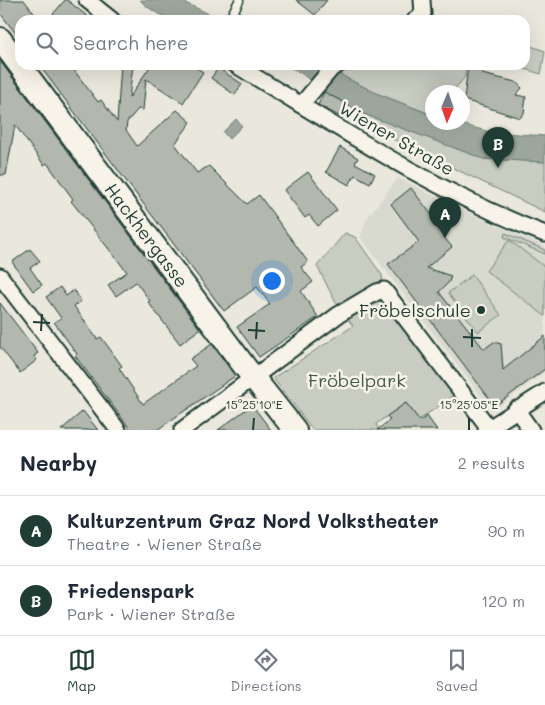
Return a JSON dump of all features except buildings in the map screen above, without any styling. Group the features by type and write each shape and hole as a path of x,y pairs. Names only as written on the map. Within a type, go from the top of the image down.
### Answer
{"main road":[{"name":"Hackhergasse","path":"0,39 15,59"},
{"name":"Hackhergasse","path":"23,70 294,430"}],"street":[{"path":"87,0 106,15"},
{"path":"422,0 422,15"},
{"name":"Wiener Straße","path":"244,70 402,166 496,214 545,234"},
{"path":"301,104 331,70"},
{"path":"0,276 118,430"},
{"path":"182,430 338,315 377,292 384,290 488,429 516,409 545,392"},
{"path":"516,409 531,430"}],"lane":[{"path":"231,15 239,1"}],"shaded area":[{"path":"140,0 179,0 211,15 162,15 149,8"},
{"path":"295,70 331,70 376,93 425,112 425,130 470,130 470,127 490,132 545,136 545,162 484,159 364,114 324,92"},
{"path":"236,119 242,126 229,139 223,132"},
{"name":"Fröbelschule","path":"398,178 493,224 545,246 545,372 492,411 360,237 367,218"}],"green space":[{"path":"530,46 545,51 541,74 528,70 530,70"},
{"path":"342,70 466,70 465,77 458,85 425,85 425,112 376,93 336,73"},
{"path":"361,113 484,159 545,162 545,212 357,122"},
{"name":"Fröbelpark","path":"345,233 355,237 382,275 384,290 460,391 419,420 406,403 376,424 379,430 313,430 273,378 353,326 335,301 317,266"},
{"path":"505,233 545,250 545,254 504,237"},
{"path":"509,240 545,267 545,316 486,271"},
{"path":"472,275 501,315 478,332 448,293"}],"place":[{"name":"Friedenspark","path":"498,168"},
{"name":"Kulturzentrum Graz Nord Volkstheater","path":"445,238"},
{"name":"Fröbelschule","path":"481,310"}]}
